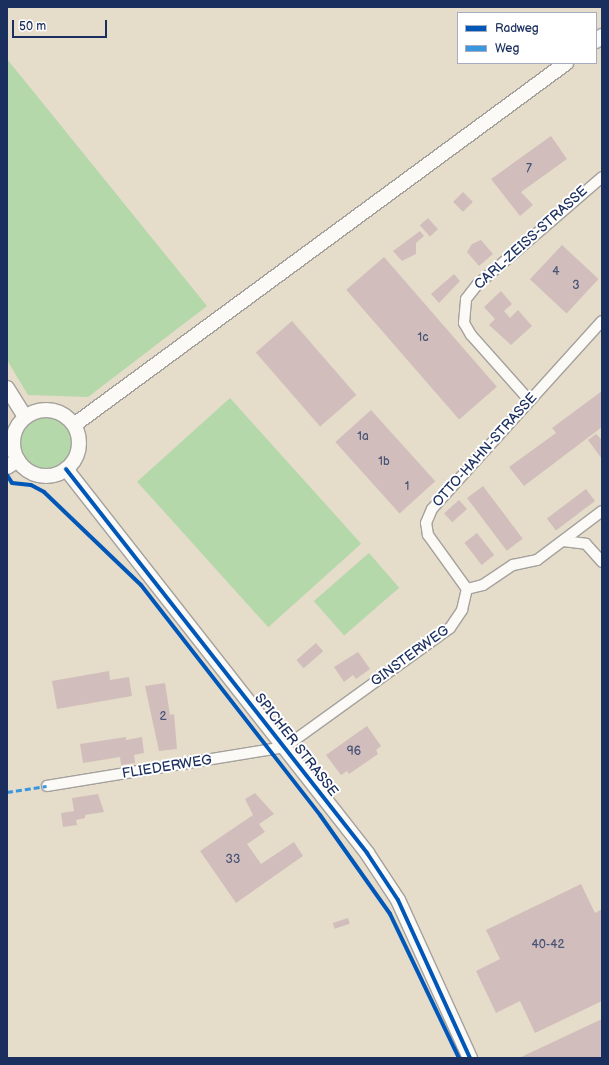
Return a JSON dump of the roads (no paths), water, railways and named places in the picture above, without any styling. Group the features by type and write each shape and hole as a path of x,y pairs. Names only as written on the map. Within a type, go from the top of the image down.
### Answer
{"main road":[{"path":"74,426 565,64"},
{"path":"7,388 25,417"},
{"path":"35,411 57,412 74,426 79,444 66,469 56,474 35,474 12,464 14,433 25,417 35,411"},
{"name":"SPICHER STRASSE","path":"66,469 367,853 398,900 470,1058"}],"street":[{"name":"CARL-ZEISS-STRASSE","path":"529,400 471,335 464,323 466,299 477,285 602,177"},
{"name":"OTTO-HAHN-STRASSE","path":"467,590 433,546 426,524 432,509 602,321"},
{"path":"467,590 483,585 513,565 537,560 602,511"},
{"path":"563,540 586,544 602,562"},
{"name":"GINSTERWEG","path":"285,747 450,628 462,610 467,590"},
{"name":"FLIEDERWEG","path":"47,786 285,747"}]}
